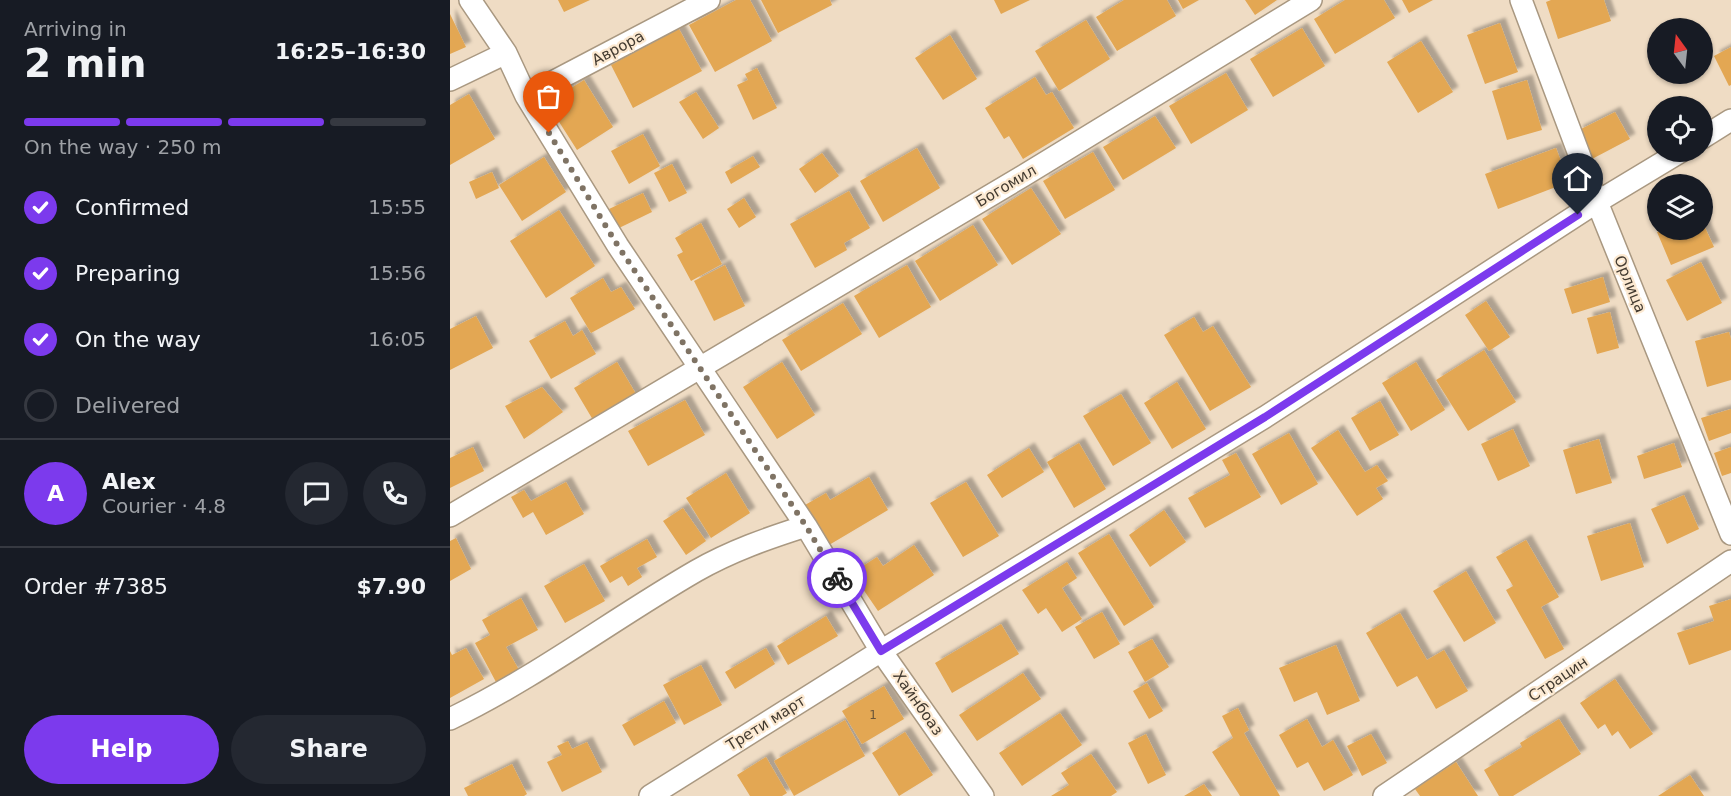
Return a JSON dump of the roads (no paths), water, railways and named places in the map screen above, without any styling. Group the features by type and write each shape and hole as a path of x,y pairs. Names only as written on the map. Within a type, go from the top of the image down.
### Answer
{"street":[{"name":"Хайнбоаз","path":"470,0 506,53 526,96 618,246 806,526 881,651 983,796"},
{"name":"Аврора","path":"526,96 709,0"},
{"name":"Богомил","path":"450,516 1023,176 1311,0"},
{"name":"Орлица","path":"1521,0 1597,202 1731,534"},
{"path":"450,80 506,53"},
{"path":"1713,131 1731,120"},
{"name":"Трети март","path":"651,796 881,651 1265,417 1597,202 1663,162"},
{"path":"450,719 560,658 697,570 757,542 806,526"},
{"name":"Страцин","path":"1384,796 1731,561"}]}
